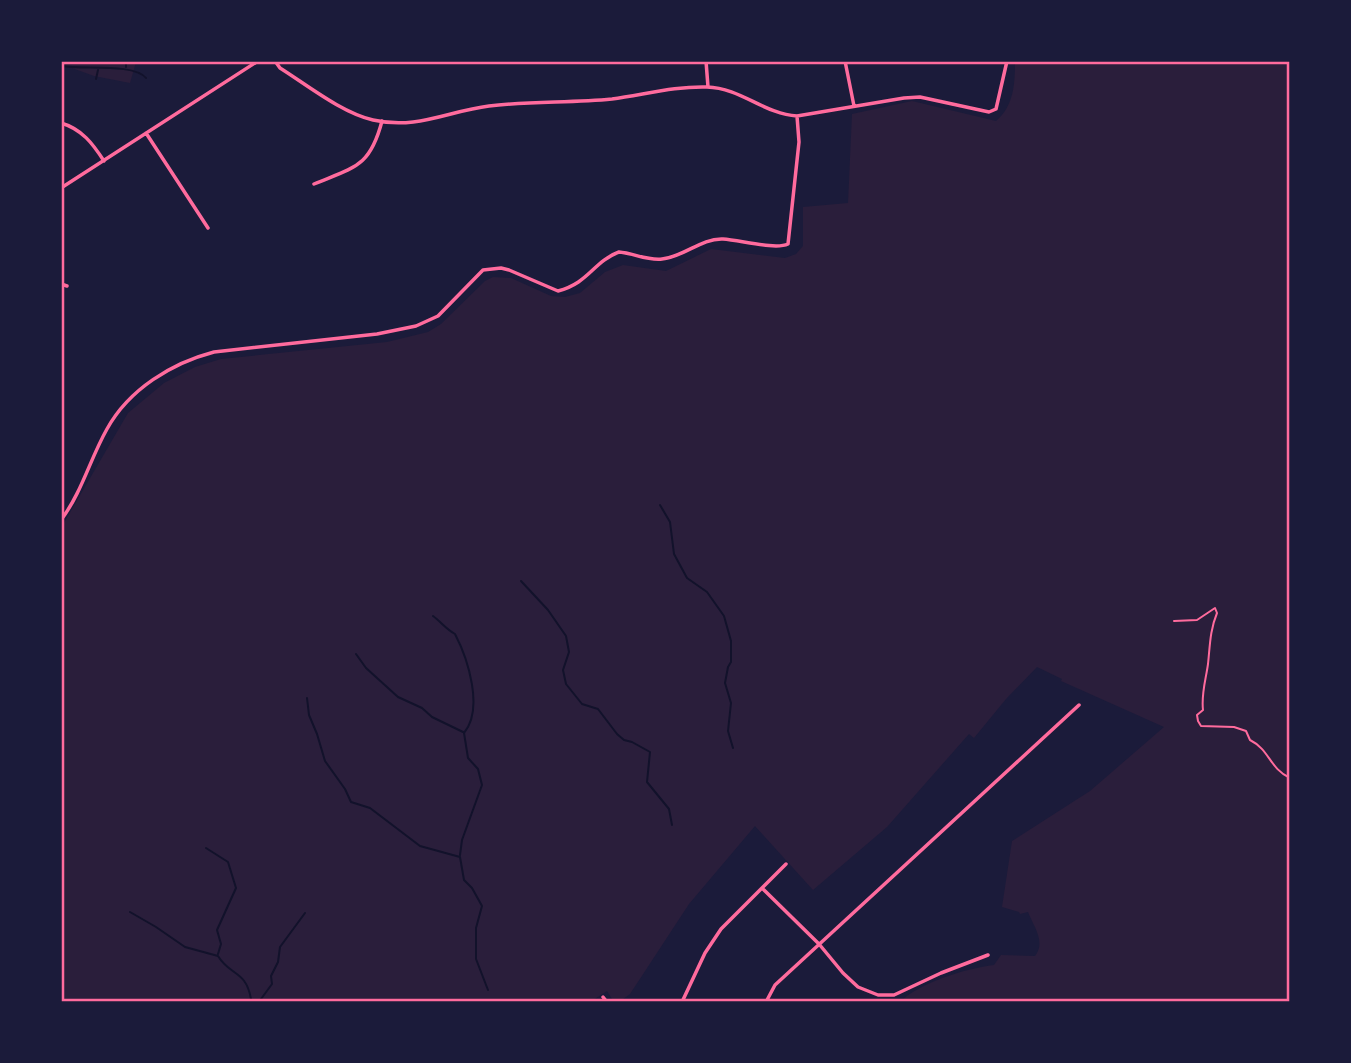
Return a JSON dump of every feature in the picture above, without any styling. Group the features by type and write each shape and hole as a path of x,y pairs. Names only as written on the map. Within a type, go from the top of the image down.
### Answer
{"street":[{"path":"61,188 258,61"},
{"path":"275,61 280,68 348,110 373,120 412,122 434,120 488,106 631,97 670,89 708,87 742,95 780,115 797,116 920,97 989,112 996,109 1007,61"},
{"path":"706,61 708,87"},
{"path":"845,61 854,106"},
{"path":"61,520 81,488 107,428 121,409 159,376 196,357 214,352 377,334 416,326 438,316 483,270 509,270 558,291 580,283 601,261 619,251 659,260 710,240 740,240 781,247 788,244 799,142 797,116"},
{"path":"314,184 356,167 370,155 382,121"},
{"path":"61,123 71,126 91,141 104,161"},
{"path":"146,133 208,228"},
{"path":"61,284 67,286"},
{"path":"766,1002 775,985 1079,705"},
{"path":"682,1002 705,953 721,929 786,864"},
{"path":"762,888 858,987 878,995 894,995 988,955"},
{"path":"603,997 607,1002"}],"path":[{"path":"1174,621 1197,620 1214,608 1217,613 1210,632 1202,697 1203,710 1197,715 1201,726 1234,727 1247,731 1250,740 1260,745 1279,773 1290,778"}],"shaded area":[{"path":"61,61 140,61 136,62 130,83 94,76 61,64"},
{"path":"1015,61 1290,61 1290,1002 900,1002 919,989 944,978 994,965 1001,955 1035,956 1039,940 1028,912 1020,914 1002,907 1012,841 1090,791 1164,727 1061,681 1062,679 1037,667 974,738 969,734 887,827 813,890 755,826 689,904 630,994 619,1002 614,1002 607,991 590,1002 61,1002 61,528 128,413 164,383 195,367 221,359 387,342 428,332 441,324 485,281 493,277 511,278 551,296 565,297 580,293 605,272 623,265 666,271 711,249 785,258 796,254 803,246 803,207 848,203 852,114 912,101 996,121 1010,101 1014,86"}],"waterway":[{"path":"126,61 126,67"},
{"path":"61,66 131,70 146,78"},
{"path":"96,79 98,70"},
{"path":"660,505 670,522 674,554 687,578 707,592 724,616 731,641 731,662 725,683 731,703 728,731 733,748"},
{"path":"521,581 548,610 566,636 569,652 563,670 566,684 582,704 598,709 624,740 650,752 647,782 669,809 672,825"},
{"path":"433,616 455,634 472,684 473,711 464,733 468,758 478,769 482,785 462,840 460,855"},
{"path":"356,654 366,668 398,697 463,732"},
{"path":"307,698 309,715 325,761 351,802 370,808 420,846 460,857 464,880 482,906 476,928 476,959 488,990"},
{"path":"206,848 228,862 236,888 217,930 221,944 218,954"},
{"path":"130,912 185,947 218,956 242,978 251,999"},
{"path":"261,999 272,984 271,976 278,962 280,947 305,913"}]}
